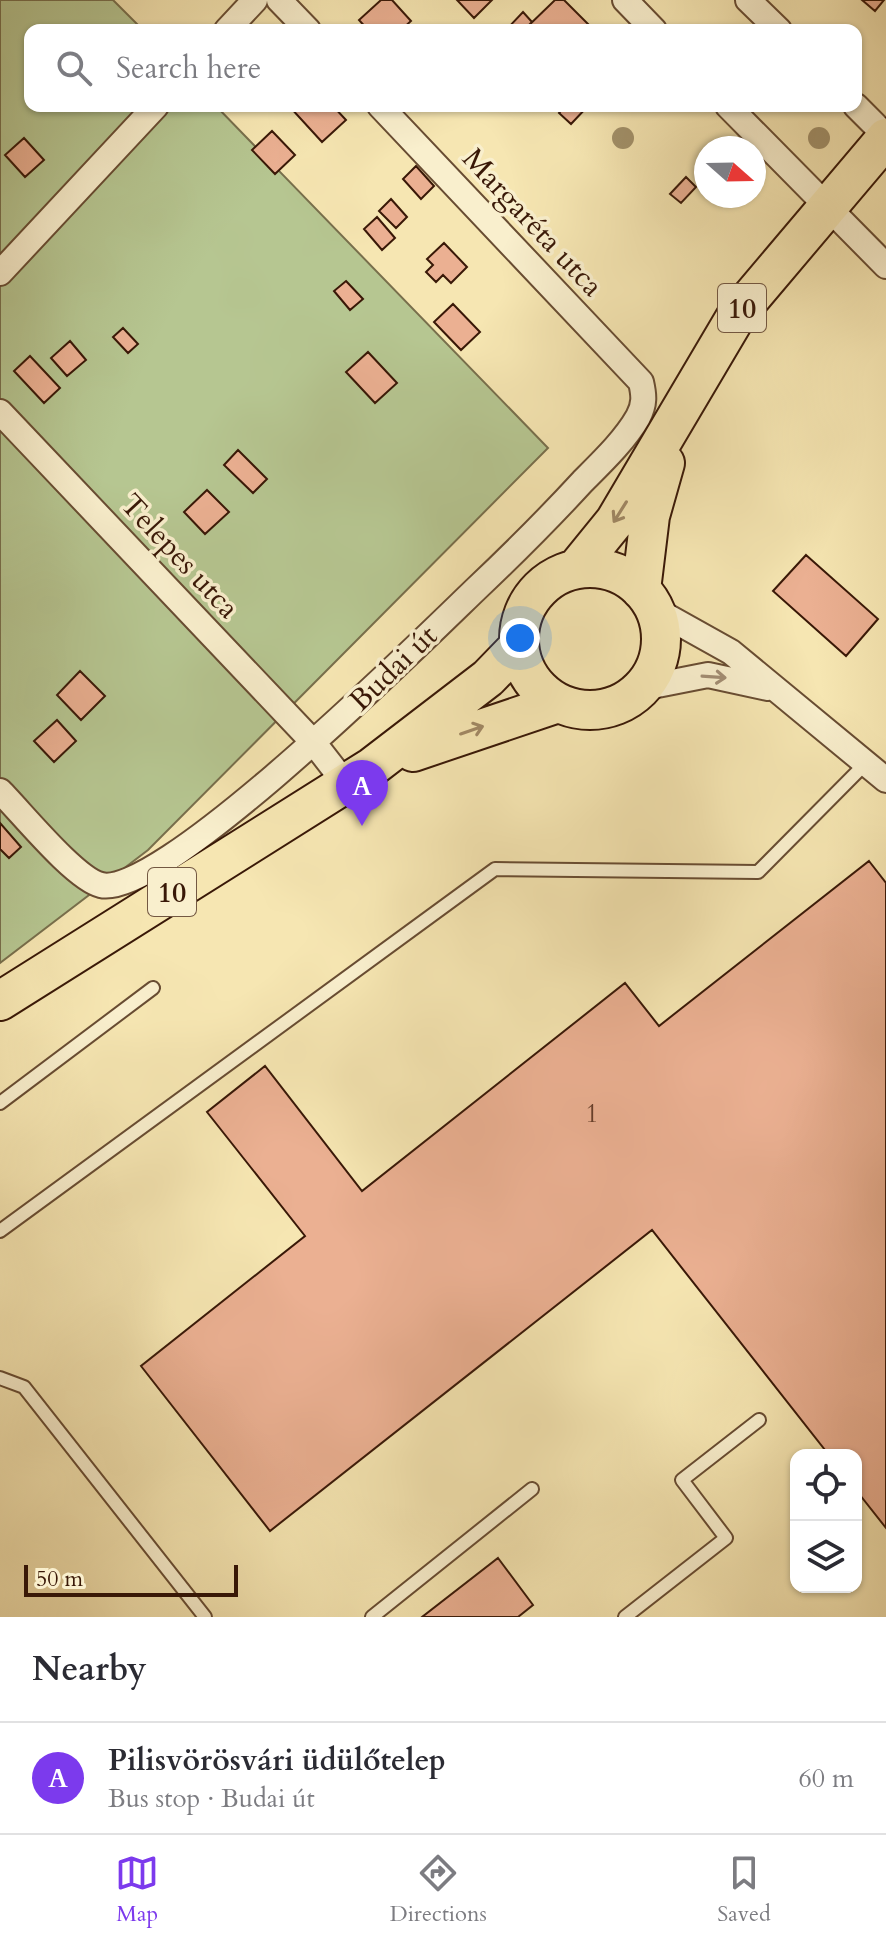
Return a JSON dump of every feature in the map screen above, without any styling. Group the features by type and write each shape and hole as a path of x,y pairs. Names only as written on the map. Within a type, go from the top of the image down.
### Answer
{"main road":[{"name":"10","path":"0,1001 359,775 488,678 519,646 522,621 533,597 552,579 576,569 615,521 677,423 738,313 886,137"},
{"name":"10","path":"359,775 558,703 575,709 611,707 642,688 652,674 660,650 660,625 648,599 650,516 677,423"},
{"path":"576,569 590,568 618,574 648,599"},
{"path":"519,646 526,669 539,689 558,703"}],"street":[{"path":"233,24 255,0"},
{"path":"279,0 302,24"},
{"path":"625,0 648,24"},
{"path":"750,1 773,24"},
{"path":"0,273 150,112"},
{"name":"Margaréta utca","path":"386,112 641,382"},
{"path":"734,112 886,266"},
{"path":"862,112 886,137"},
{"name":"Budai út","path":"0,791 85,879 113,886 130,882 211,827 314,743 529,539 604,460 638,417 645,400 641,382"},
{"name":"Telepes utca","path":"0,412 314,743 359,775"},
{"path":"648,599 731,652 886,780"},
{"path":"642,688 708,675 762,685 785,696"}],"lane":[{"path":"0,1231 495,869 758,872 866,763"},
{"path":"0,1103 153,988"},
{"path":"0,1378 24,1387 205,1617"},
{"path":"625,1617 726,1538 682,1480 759,1420"},
{"path":"372,1617 532,1489"}],"green space":[{"path":"0,0 113,0 137,24 24,24 24,112 222,112 548,448 148,850 0,963"}],"building":[{"path":"381,0 392,0 411,21 408,24 363,24 359,20"},
{"path":"457,0 492,0 474,18"},
{"path":"555,0 564,0 588,24 530,24"},
{"path":"862,0 884,0 875,11"},
{"path":"523,12 532,22 530,24 512,24"},
{"path":"294,112 339,112 346,120 322,142"},
{"path":"560,112 582,112 571,124"},
{"path":"272,131 295,155 275,174 252,150"},
{"path":"24,138 44,160 25,177 5,155"},
{"path":"416,166 434,186 421,199 403,179"},
{"path":"686,177 694,185 694,189 681,203 670,194"},
{"path":"391,199 407,217 396,228 379,211"},
{"path":"377,217 395,238 382,250 364,229"},
{"path":"444,243 467,267 451,283 443,275 436,282 426,272 433,265 427,259"},
{"path":"346,281 363,299 350,310 334,291"},
{"path":"453,304 480,332 461,350 434,322"},
{"path":"123,328 138,344 128,353 113,337"},
{"path":"70,341 86,360 67,376 51,358"},
{"path":"368,352 397,383 375,403 346,372"},
{"path":"30,356 60,388 44,403 14,371"},
{"path":"238,450 267,479 253,493 224,465"},
{"path":"207,490 229,512 205,534 184,512"},
{"path":"806,555 878,619 846,656 773,591"},
{"path":"80,671 105,696 81,720 57,695"},
{"path":"57,720 76,741 54,762 34,741"},
{"path":"0,823 21,847 9,858 0,849"},
{"path":"869,861 886,883 886,1528 862,1498 862,1449 824,1449 652,1230 270,1531 141,1366 305,1236 207,1112 265,1066 362,1191 625,983 659,1026"},
{"path":"498,1558 533,1605 518,1617 422,1617"}],"place":[{"name":"Pilisvörösvári üdülőtelep","path":"362,826"}]}
